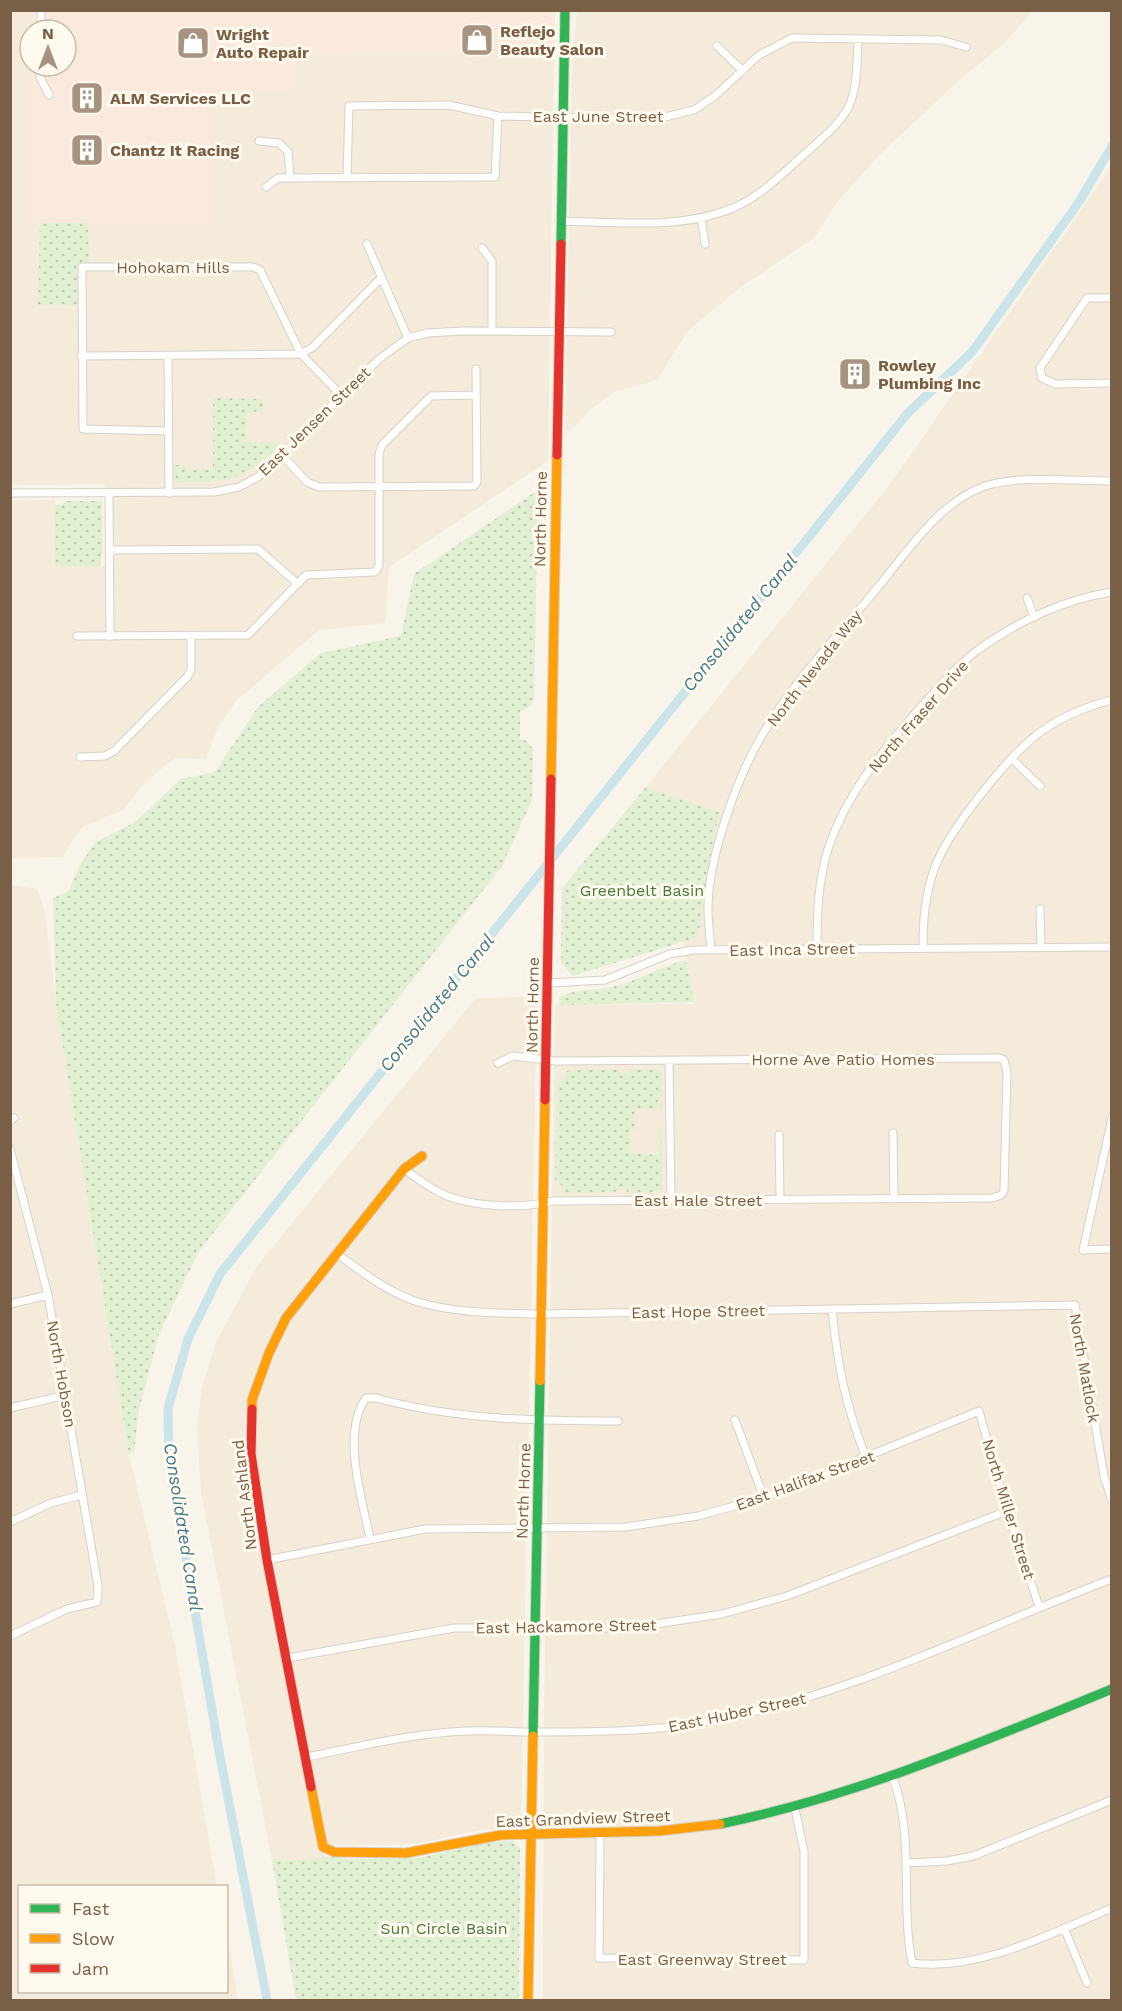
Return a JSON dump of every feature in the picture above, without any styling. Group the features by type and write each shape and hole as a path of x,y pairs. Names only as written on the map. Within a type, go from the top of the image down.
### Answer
{"street":[{"name":"North Horne","path":"528,2001 565,10"},
{"name":"East June Street","path":"347,177 349,106 449,105 498,116 657,119 694,110 715,96 759,55 792,38 941,40 966,47"},
{"path":"560,221 654,222 701,218 734,208 764,191 842,121 852,104 857,84 858,39"},
{"path":"717,46 743,71"},
{"path":"40,78 49,95"},
{"path":"266,186 278,178 495,177 498,116"},
{"path":"259,141 279,143 288,152 290,178"},
{"path":"701,218 705,244"},
{"path":"367,244 408,338"},
{"path":"482,248 492,261 492,330"},
{"name":"Hohokam Hills","path":"168,431 83,429 82,267 253,267 260,270 302,354 342,396"},
{"path":"81,356 302,354 314,347 381,279"},
{"path":"1112,298 1087,298 1040,368 1042,378 1055,384 1112,383"},
{"name":"East Jensen Street","path":"10,493 214,492 239,487 258,477 379,359 408,338 443,332 492,330 611,332"},
{"path":"168,356 169,493"},
{"path":"282,455 307,482 319,487 474,486 477,482 476,369"},
{"path":"77,636 248,635 306,575 375,572 379,566 379,488 382,445 431,396 476,395"},
{"name":"North Nevada Way","path":"711,950 708,908 710,883 728,812 760,738 784,701 929,525 964,496 985,486 1005,482 1112,482"},
{"path":"109,493 110,637"},
{"path":"109,550 258,549 297,584"},
{"name":"North Fraser Drive","path":"817,948 817,903 828,847 846,808 872,763 950,674 978,650 1035,617 1078,599 1112,592"},
{"path":"1026,598 1035,617"},
{"path":"80,757 105,756 114,751 188,676 191,670 191,636"},
{"path":"923,948 926,901 941,852 963,819 1011,759 1034,737 1072,713 1112,700"},
{"path":"1011,759 1040,786"},
{"path":"1040,909 1041,947"},
{"name":"East Inca Street","path":"548,983 605,980 670,954 711,950 1112,947"},
{"name":"Horne Ave Patio Homes","path":"498,1063 513,1056 546,1058 556,1061 993,1058 1004,1060 1006,1072 1005,1184 1001,1195"},
{"path":"669,1060 671,1200"},
{"path":"1112,1118 1083,1250 1112,1249"},
{"path":"893,1133 894,1198"},
{"path":"778,1135 780,1199"},
{"name":"North Hobson","path":"10,1149 48,1295 98,1586 97,1602 67,1609 10,1636"},
{"name":"North Ashland","path":"323,1847 288,1658 267,1560 251,1454 252,1400 269,1353 286,1318 404,1168 422,1156"},
{"name":"East Hale Street","path":"404,1168 436,1192 475,1204 543,1204 554,1201 993,1198 1001,1195"},
{"name":"East Hope Street","path":"336,1253 375,1281 417,1302 468,1312 542,1314 1075,1305"},
{"path":"10,1304 48,1295"},
{"name":"North Matlock","path":"1075,1305 1112,1501"},
{"path":"832,1309 837,1365 847,1408 866,1458"},
{"path":"10,1408 66,1395"},
{"path":"370,1538 356,1465 356,1429 361,1405 366,1398 376,1398 436,1413 470,1417 618,1421"},
{"name":"East Halifax Street","path":"267,1560 425,1529 481,1526 626,1527 698,1516 764,1498 979,1411"},
{"name":"North Miller Street","path":"979,1411 1007,1511 1040,1606"},
{"path":"735,1420 764,1498"},
{"path":"10,1522 51,1503 82,1495"},
{"name":"East Hackamore Street","path":"288,1658 454,1628 535,1629 643,1626 722,1614 787,1596 1007,1511"},
{"name":"East Huber Street","path":"306,1757 426,1733 635,1731 710,1721 778,1707 828,1692 914,1660 1040,1606 1112,1579"},
{"name":"East Grandview Street","path":"323,1847 334,1852 413,1852 477,1838 531,1833 645,1834 697,1828 795,1809 892,1778 1112,1689"},
{"path":"892,1778 901,1802 906,1863 907,1937 912,1963 949,1965 976,1960 1112,1908"},
{"path":"906,1863 947,1861 973,1856 1112,1800"},
{"name":"East Greenway Street","path":"600,1834 599,1958 804,1960 804,1851 795,1809"},
{"path":"1064,1928 1087,1983"}],"shaded area":[{"path":"11,11 30,11 30,18 18,18 18,78 29,78 28,223 40,223 211,91 298,89 300,55 554,54 548,461 389,567 385,623 319,630 237,700 217,729 206,759 175,758 146,781 123,810 83,827 63,857 11,858 10,501 55,500 55,566 114,566 113,507 104,484 11,485"},
{"path":"30,11 555,11 554,54 300,55 299,89 212,91 213,224 28,223 29,78 78,78 78,18 30,18"},
{"path":"577,11 1032,11 1006,42 964,76 879,155 835,205 814,238 738,289 688,331 657,380 614,392 591,409 570,431 565,431 572,63"},
{"path":"1111,167 1111,2000 543,2000 544,1711 555,1005 694,1004 683,942 698,937 719,812 646,787 891,483"},
{"path":"10,884 37,889 45,912 56,1003 129,1454 174,1641 217,1885 18,1885 18,1993 228,1993 228,1939 238,2000 11,2000"},
{"path":"537,997 521,1822 515,1827 480,1830 416,1844 333,1845 321,1859 272,1861 201,1492 197,1424 202,1387 216,1342 257,1266 476,998"}],"green space":[{"path":"40,223 88,223 89,262 78,271 77,305 38,305"},
{"path":"213,398 263,399 263,411 247,412 245,442 282,443 247,472 211,481 179,482 174,477 173,465 185,465 186,470 213,470"},
{"path":"538,490 534,698 530,707 520,711 520,739 527,741 533,749 532,800 502,866 199,1251 159,1334 139,1409 134,1453 129,1454 56,1003 53,898 69,891 80,865 95,843 135,822 181,779 215,772 258,707 321,653 401,636 414,574"},
{"path":"64,501 102,501 103,554 101,554 101,566 55,566 55,505 63,505"},
{"name":"Greenbelt Basin","path":"646,787 719,812 698,937 573,976 561,963 562,888"},
{"path":"686,960 694,1002 562,1005 559,1003 559,997 566,994 619,985"},
{"path":"656,1069 661,1073 662,1097 658,1097 658,1105 662,1105 662,1108 634,1109 635,1131 629,1131 629,1153 658,1155 659,1128 662,1127 662,1188 658,1192 628,1193 625,1187 620,1187 615,1192 566,1193 559,1182 555,1182 557,1082 561,1082 568,1070 619,1070 622,1074 628,1074 630,1070"},
{"name":"Sun Circle Basin","path":"513,1841 520,1848 519,2000 296,2000 272,1861 321,1859 323,1856 346,1859 419,1858 489,1842"}],"waterway":[{"name":"Consolidated Canal","path":"267,2000 219,1751 169,1460 168,1408 188,1339 220,1274 907,414 972,352 1079,202 1112,146"}],"traffic: fast":[{"path":"561,244 565,10"},
{"path":"533,1736 540,1381"},
{"path":"720,1824 771,1812 870,1783 968,1747 1112,1689"}],"traffic: slow":[{"path":"551,779 557,455"},
{"path":"540,1381 545,1100"},
{"path":"252,1409 252,1400 269,1353 286,1318 404,1169 422,1156"},
{"path":"528,2000 533,1736"},
{"path":"311,1787 323,1847 334,1852 406,1853 501,1835 660,1831 720,1824"}],"traffic: jam":[{"path":"557,455 561,244"},
{"path":"545,1100 551,779"},
{"path":"252,1409 251,1454 267,1560 311,1787"}],"place":[{"name":"Reflejo Beauty Salon","path":"477,40"},
{"name":"Wright Auto Repair","path":"193,43"},
{"name":"ALM Services LLC","path":"87,98"},
{"name":"Chantz It Racing","path":"87,150"},
{"name":"Rowley Plumbing Inc","path":"855,374"}]}
